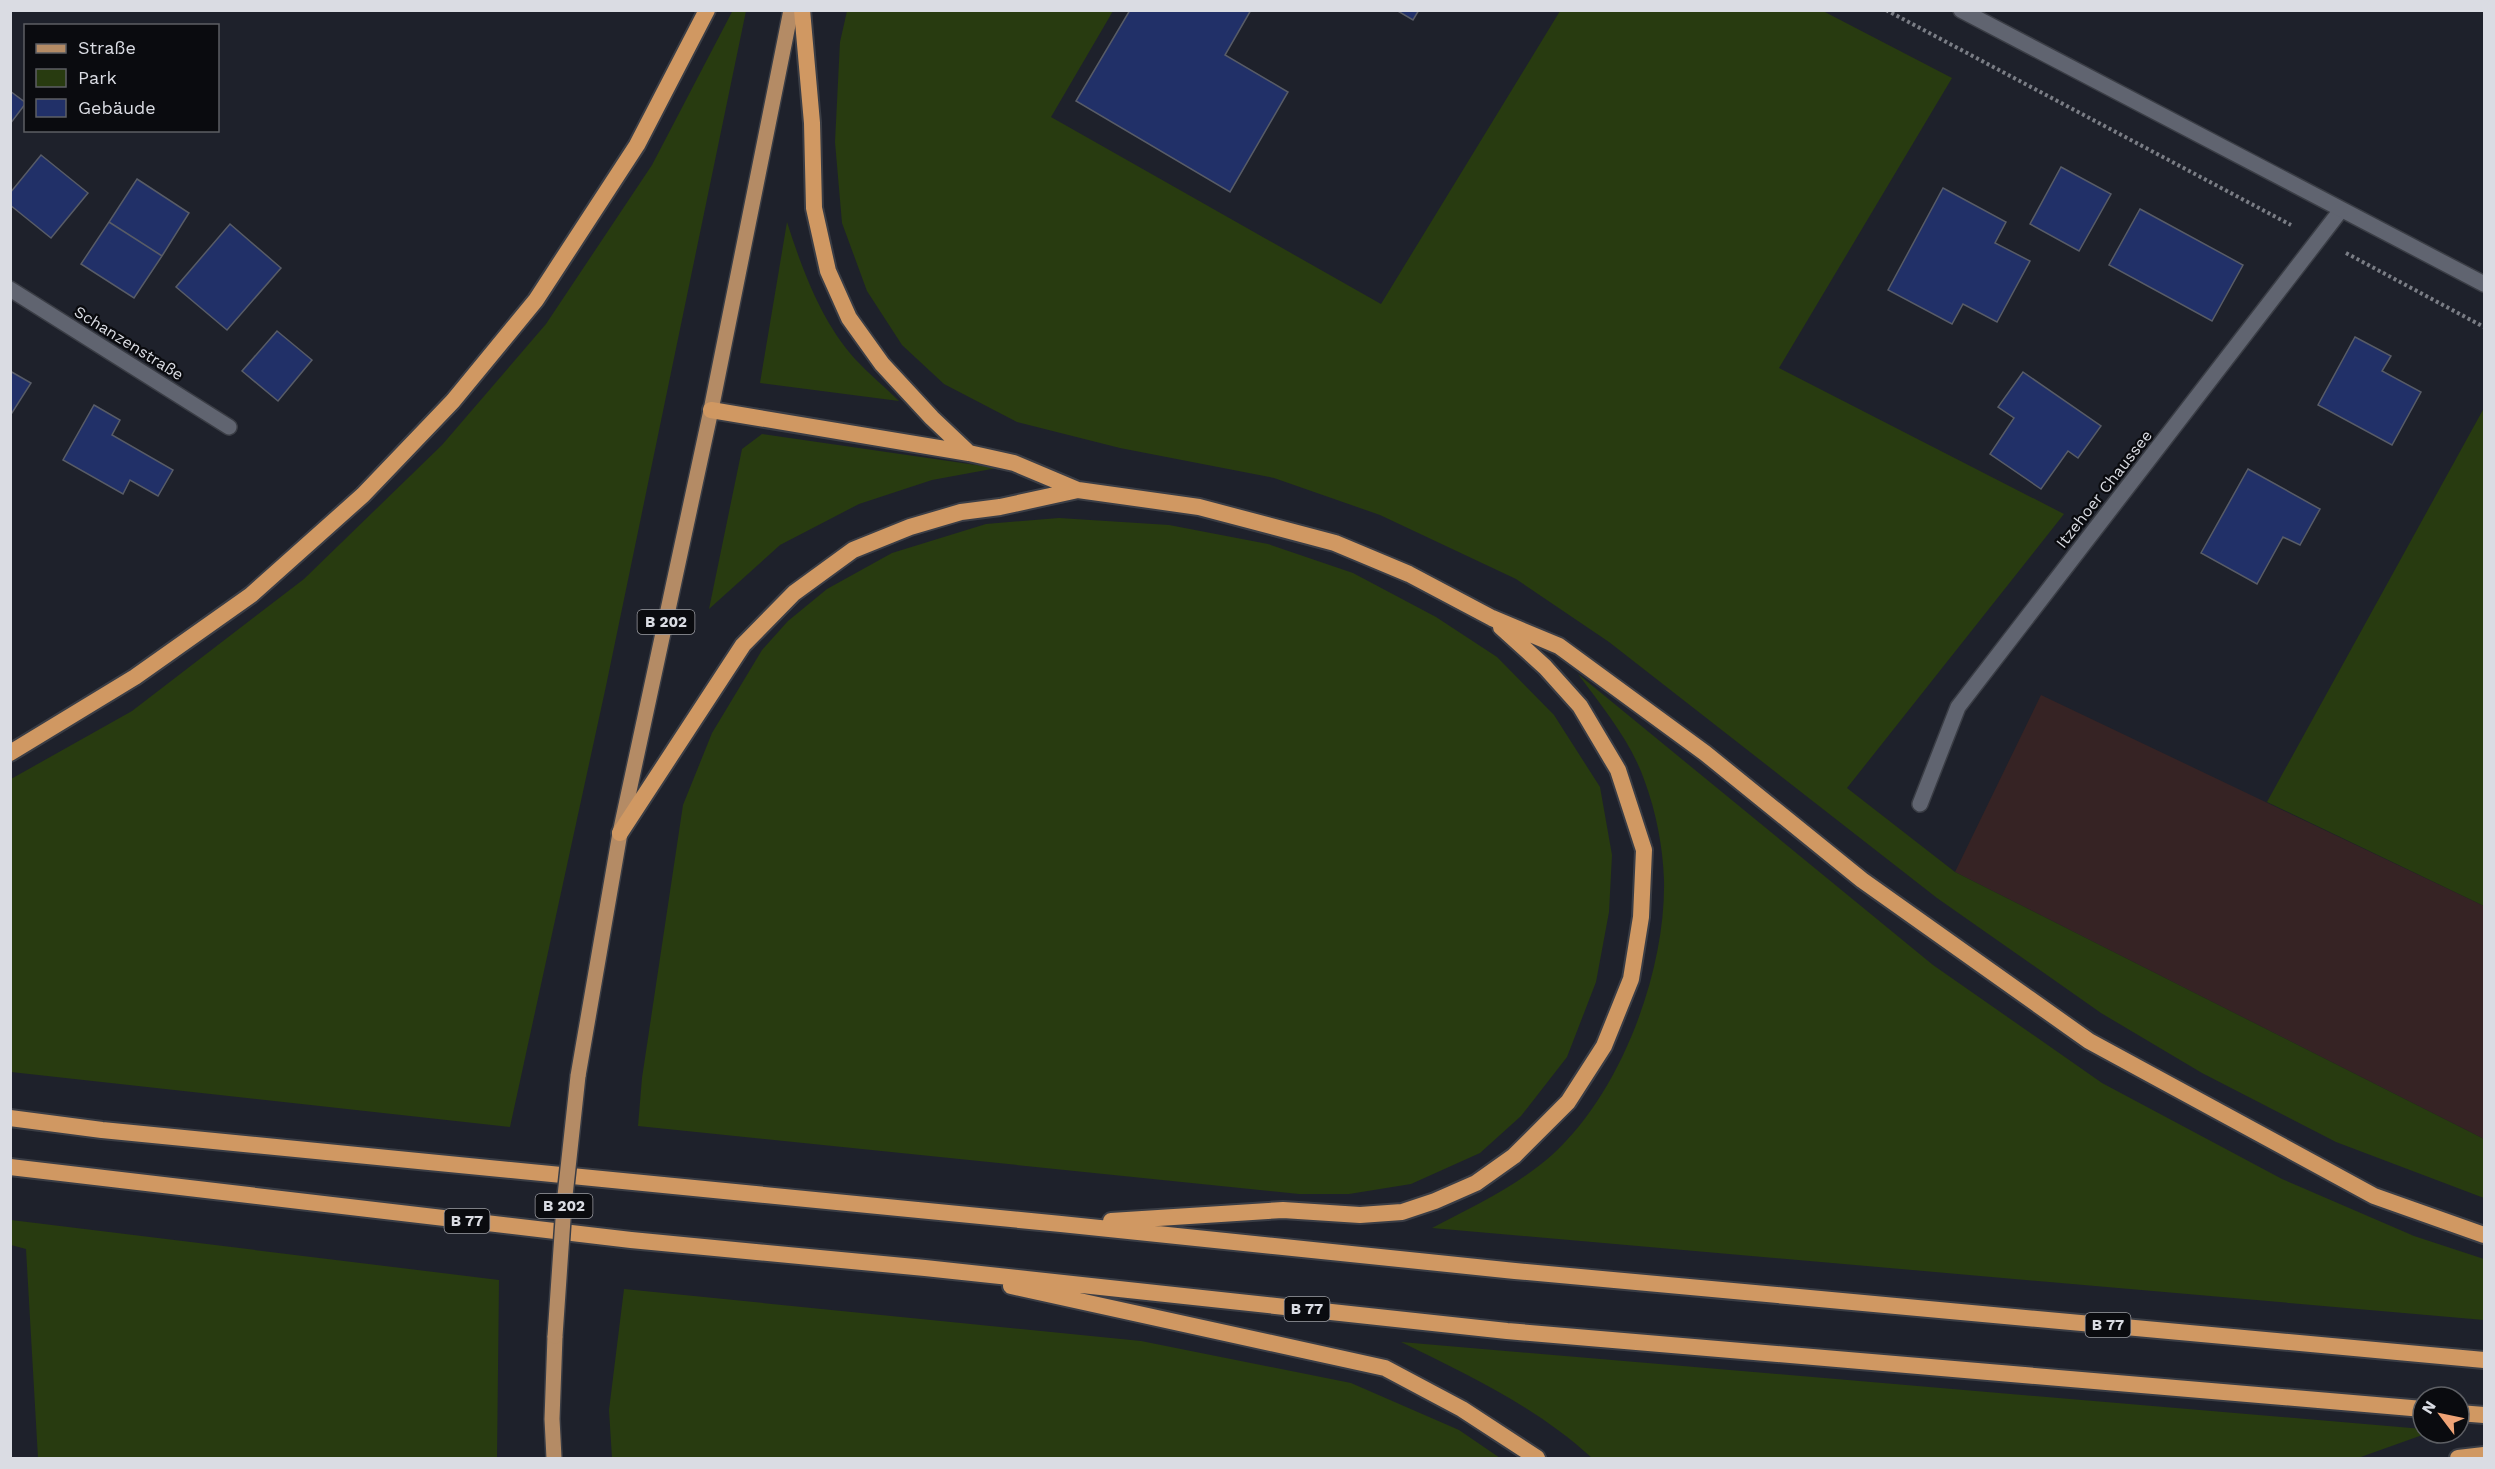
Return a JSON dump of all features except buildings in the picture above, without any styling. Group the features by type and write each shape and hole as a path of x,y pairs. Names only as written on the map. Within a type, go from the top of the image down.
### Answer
{"highway":[{"path":"10,753 135,677 251,595 363,495 453,401 536,300 637,145 706,10"},
{"path":"802,10 812,123 814,208 828,271 849,318 882,364 932,418 969,453"},
{"path":"711,410 969,453 1014,463 1078,490 1199,507 1335,543 1408,574 1492,618 1559,646 1705,753 1862,880 2089,1041 2374,1196 2484,1235"},
{"path":"620,833 743,645 794,593 853,550 910,527 961,512 1000,507 1078,490"},
{"path":"1061,1224 1283,1210 1360,1215 1402,1212 1435,1202 1476,1183 1514,1156 1568,1102 1604,1046 1631,979 1641,917 1644,850 1618,770 1580,706 1545,667 1492,618"},
{"name":"B 77","path":"10,1118 102,1130 1515,1271 2484,1360"},
{"name":"B 77","path":"10,1167 631,1240 925,1268 1564,1337 2411,1408"},
{"path":"925,1268 1385,1368 1462,1409 1537,1458"},
{"path":"2458,1458 2484,1455"}],"main road":[{"name":"B 202","path":"554,1458 552,1419 555,1336 564,1205 578,1076 620,833 711,410 791,10"}],"street":[{"path":"1960,10 2484,284"},
{"name":"Itzehoer Chaussee","path":"1920,804 1959,707 2342,210"},
{"name":"Schanzenstraße","path":"10,290 229,427"}],"path":[{"path":"1886,10 2484,327"}],"shaded area":[{"path":"2041,695 2484,906 2484,1139 1955,872"}],"green space":[{"path":"733,10 746,11 606,686 510,1127 11,1072 11,779 132,711 304,579 442,445 546,324 652,165"},
{"path":"847,11 1113,11 1051,117 1381,304 1560,11 1823,11 1952,78 1779,368 2064,514 1847,788 1955,872 2484,1139 2484,1198 2336,1142 2202,1073 2101,1013 1937,898 1609,642 1516,579 1380,515 1274,478 1120,448 1017,422 944,384 902,345 867,291 842,223 835,142 840,42"},
{"path":"787,222 806,276 832,328 855,359 899,401 760,383"},
{"path":"2484,408 2484,906 2267,802"},
{"path":"762,434 997,468 932,480 859,504 780,545 709,609 742,449"},
{"path":"1059,518 1169,525 1268,544 1353,573 1436,617 1497,657 1554,715 1600,787 1612,855 1609,912 1596,982 1567,1057 1521,1116 1480,1153 1411,1184 1349,1194 1299,1194 638,1126 642,1078 683,805 712,733 762,650 788,621 827,589 892,553 986,524"},
{"path":"1578,674 1933,965 2102,1083 2282,1179 2414,1236 2484,1259 2484,1320 1432,1228 1495,1195 1539,1166 1577,1129 1599,1099 1618,1065 1635,1028 1648,991 1663,915 1664,880 1656,817 1645,782 1632,753 1616,725"},
{"path":"11,1220 499,1280 497,1458 38,1458 26,1249 11,1245"},
{"path":"624,1289 1141,1341 1351,1383 1459,1430 1500,1458 612,1458 609,1410"},
{"path":"1401,1342 2411,1428 2411,1439 2358,1458 1592,1458 1548,1423 1476,1380"}]}
